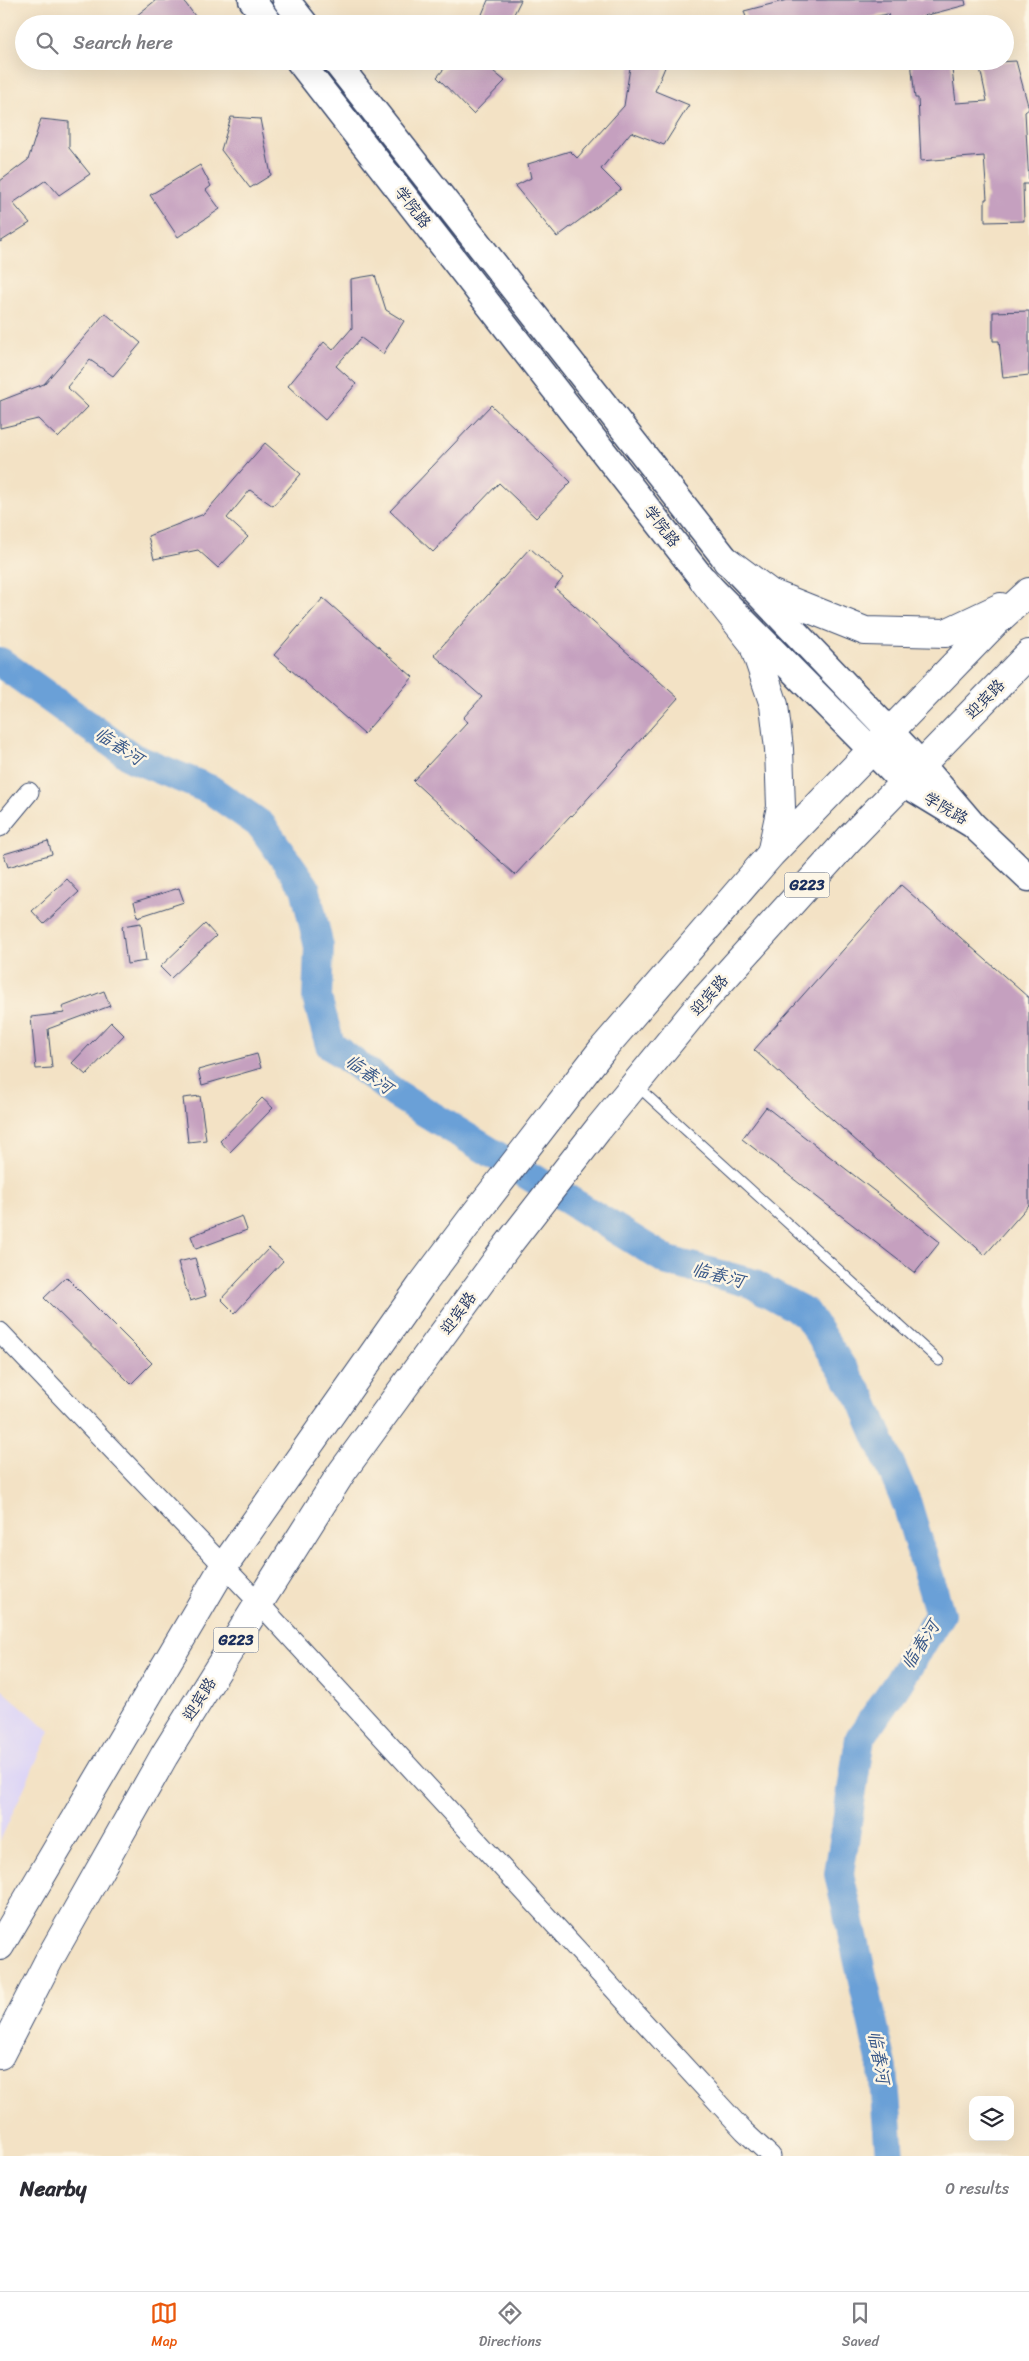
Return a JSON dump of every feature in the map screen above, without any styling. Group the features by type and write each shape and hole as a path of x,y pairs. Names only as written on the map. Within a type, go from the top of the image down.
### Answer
{"highway":[{"path":"727,561 770,593 865,632 946,633 1028,593"},
{"path":"704,581 753,644 774,705 781,808 771,854"},
{"name":"G223","path":"0,1946 224,1566 421,1286 472,1218 602,1050 771,854 995,623 1028,593"},
{"name":"迎宾路","path":"0,2055 50,1958 164,1756 258,1602 342,1472 507,1246 599,1128 704,1000 849,838 1029,654"}],"main road":[{"path":"252,0 263,15"},
{"path":"286,0 298,15"},
{"name":"学院路","path":"306,70 704,581 1029,878"},
{"name":"学院路","path":"342,70 727,561 880,741"}],"street":[{"path":"0,827 29,792"},
{"path":"0,1332 258,1602 744,2131 771,2156"}],"lane":[{"path":"635,1084 938,1362"}],"shaded area":[{"path":"0,1688 50,1731 0,1841"}],"building":[{"path":"156,0 183,0 194,15 137,15"},
{"path":"488,0 521,0 514,15 482,15"},
{"path":"787,0 965,0 966,5 928,15 745,15 744,11"},
{"path":"1014,61 1016,61 1029,109 1025,112 1029,184 1023,184 1024,221 985,222 985,199 987,199 984,156 921,161 918,98 915,98 912,70 952,70 956,103 987,101 980,70 1014,70"},
{"path":"443,70 492,70 505,81 473,114 437,77"},
{"path":"630,70 664,70 655,91 689,105 664,145 631,132 601,169 621,189 557,237 515,186 531,178 528,164 570,151 577,158 624,106"},
{"path":"231,117 260,119 271,175 250,188 221,150"},
{"path":"41,119 69,122 69,148 90,174 59,195 46,180 13,203 30,223 0,242 0,181 28,160"},
{"path":"200,165 211,186 206,190 220,209 178,237 150,195"},
{"path":"375,275 386,310 404,321 383,354 361,338 336,366 356,384 325,420 288,386 324,342 333,350 352,328 351,279"},
{"path":"1029,311 1029,375 1003,378 999,341 993,341 993,312"},
{"path":"105,313 141,343 113,376 90,360 67,387 88,407 58,438 38,419 0,428 0,401 44,384"},
{"path":"491,405 571,482 536,518 499,483 433,552 390,511"},
{"path":"265,443 301,474 273,506 250,490 227,518 248,537 218,568 198,550 154,559 148,536 204,514"},
{"path":"530,548 563,578 555,588 678,698 572,816 515,875 413,781 468,722 463,718 482,697 434,655"},
{"path":"323,598 413,677 364,734 274,655"},
{"path":"48,841 52,854 8,867 4,854"},
{"path":"67,879 79,892 44,924 32,911"},
{"path":"901,885 1029,998 1029,1205 985,1255 754,1050"},
{"path":"179,888 184,902 138,917 134,902"},
{"path":"141,923 146,961 127,964 122,926"},
{"path":"205,924 216,936 171,978 160,967"},
{"path":"104,991 110,1006 48,1029 52,1068 36,1069 31,1017 65,1013 62,1007"},
{"path":"111,1022 124,1035 86,1075 72,1063"},
{"path":"257,1054 261,1068 202,1085 198,1070"},
{"path":"200,1096 206,1140 188,1142 183,1098"},
{"path":"262,1098 273,1108 230,1152 220,1141"},
{"path":"766,1107 940,1242 915,1273 742,1139"},
{"path":"242,1216 247,1230 196,1249 191,1236"},
{"path":"269,1248 283,1261 235,1313 221,1299"},
{"path":"195,1258 206,1296 190,1301 178,1262"},
{"path":"66,1277 152,1363 131,1384 44,1298"}],"waterway":[{"name":"临春河","path":"0,662 133,758 211,790 261,825 305,887 319,947 317,998 330,1045 396,1094 668,1261 751,1283 806,1313 862,1399 907,1504 940,1614 898,1683 860,1738 839,1874 883,2069 890,2156"}]}
